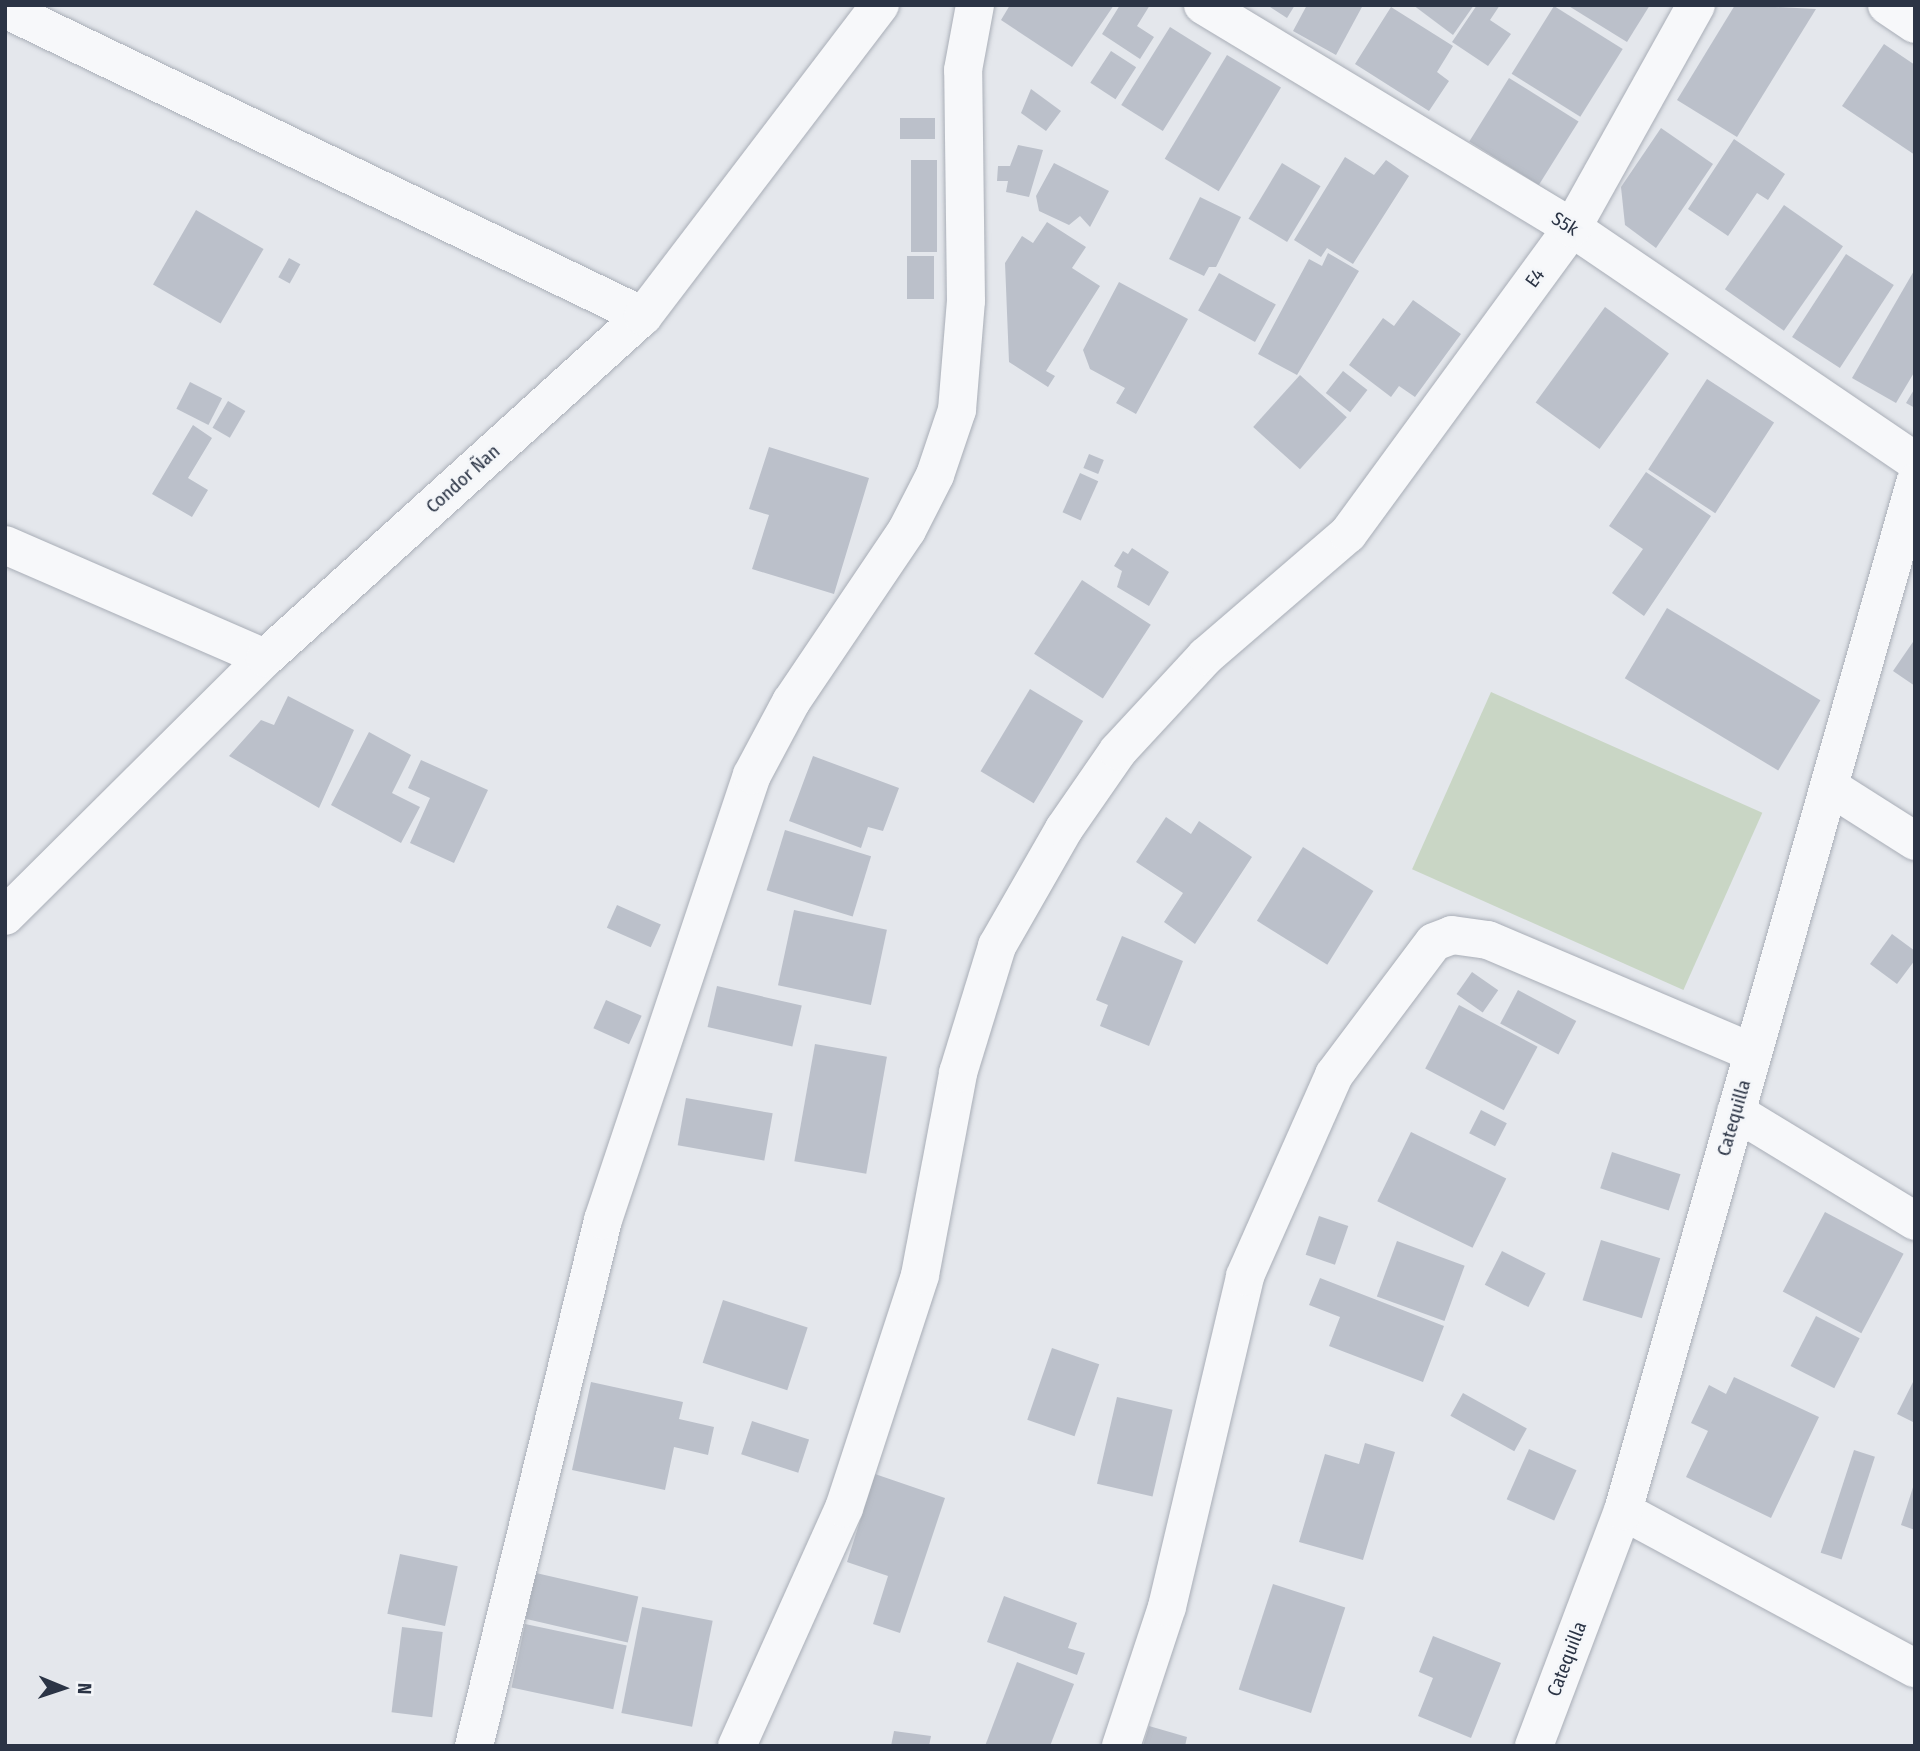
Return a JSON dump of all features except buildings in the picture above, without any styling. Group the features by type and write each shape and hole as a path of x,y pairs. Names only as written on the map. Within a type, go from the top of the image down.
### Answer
{"street":[{"name":"Condor Ñan","path":"5,916 265,658 643,316 880,5"},
{"path":"474,1746 603,1220 752,775 791,702 907,530 935,475 957,410 966,301 963,69 975,5"},
{"name":"S5k","path":"1203,5 1572,228 1915,461"},
{"name":"E4","path":"737,1746 849,1495 920,1275 958,1073 997,946 1064,829 1118,751 1206,656 1348,534 1572,228 1696,5"},
{"path":"1887,5 1915,24"},
{"path":"5,9 643,316"},
{"name":"Catequilla","path":"1534,1746 1623,1511 1915,483"},
{"path":"5,545 265,658"},
{"path":"1830,787 1915,841"},
{"path":"1121,1746 1167,1607 1245,1276 1334,1075 1434,942 1452,935 1488,940 1752,1052"},
{"path":"1736,1112 1915,1221"},
{"path":"1623,1511 1915,1668"}],"green space":[{"path":"1491,692 1762,813 1683,990 1412,869"}]}
